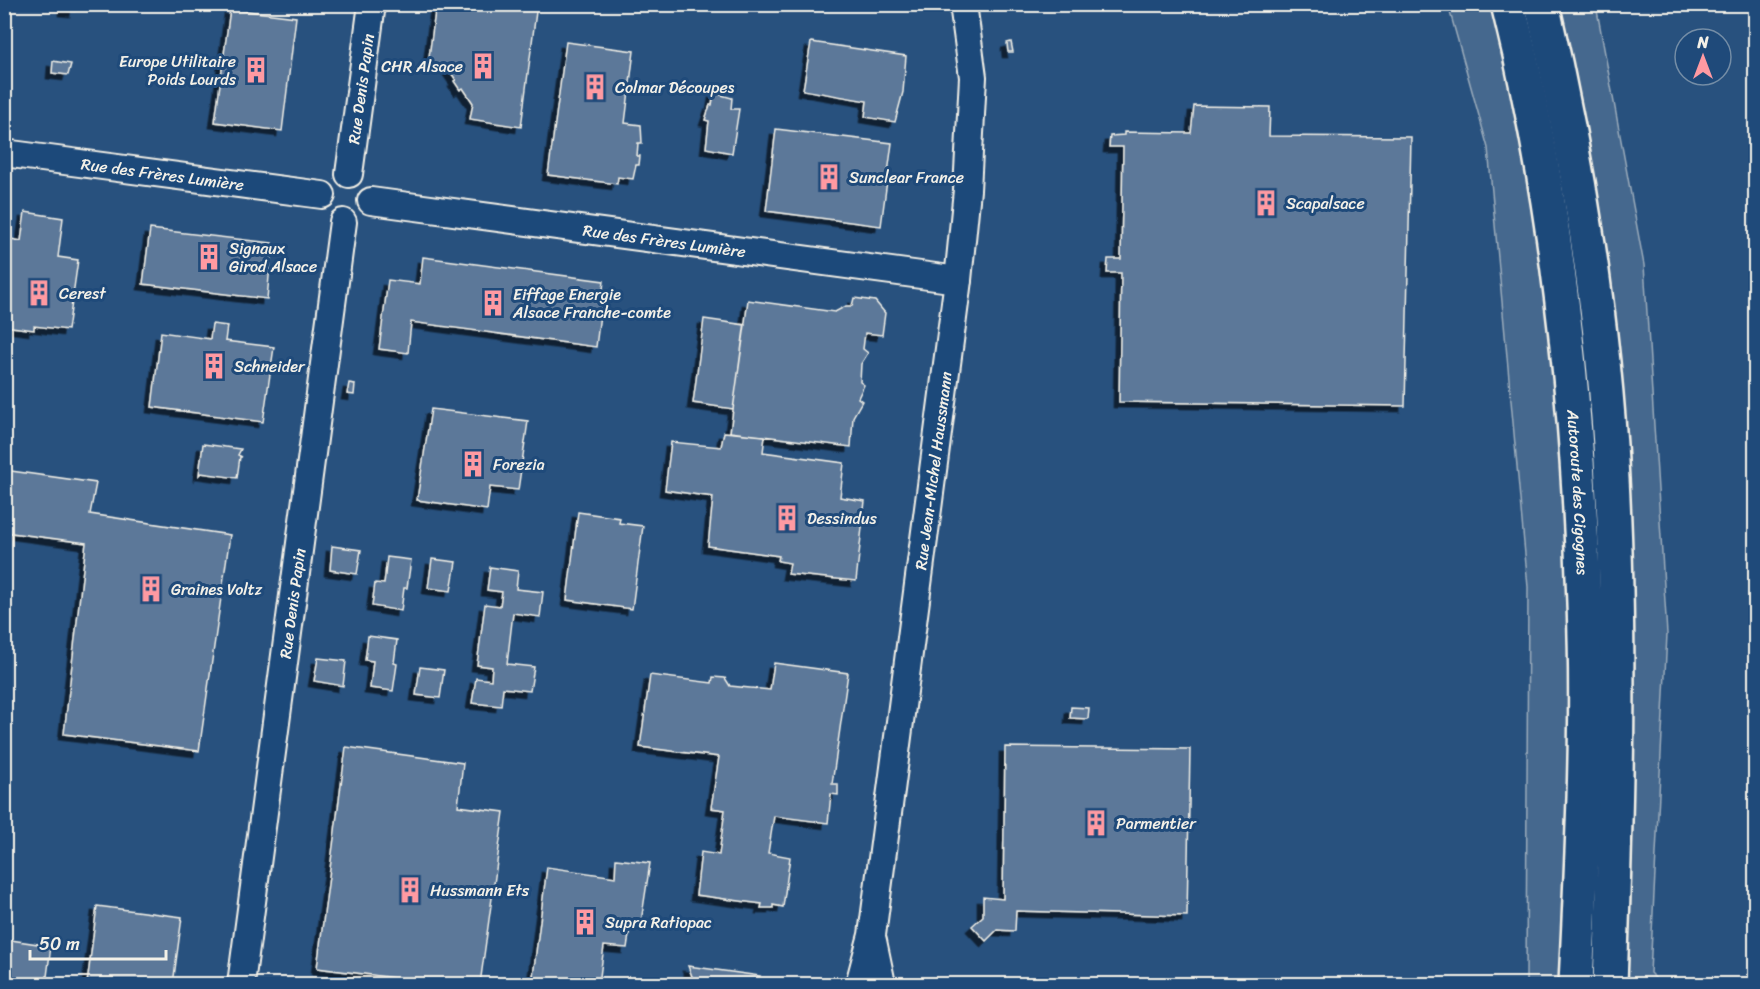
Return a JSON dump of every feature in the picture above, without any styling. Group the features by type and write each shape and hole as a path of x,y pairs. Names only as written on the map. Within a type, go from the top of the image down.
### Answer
{"highway":[{"name":"Autoroute des Cigognes","path":"1508,4 1539,151 1559,267 1579,476 1585,605 1585,715 1582,865 1576,984"},
{"name":"Autoroute des Cigognes","path":"1542,4 1571,143 1590,263 1612,477 1617,603 1618,718 1610,984"}],"street":[{"name":"Rue Denis Papin","path":"349,174 372,4"},
{"name":"Rue Jean-Michel Haussmann","path":"859,984 872,934 958,280 967,190 973,77 963,4"},
{"name":"Rue des Frères Lumière","path":"4,153 322,195"},
{"path":"340,174 349,174 366,183 371,201 368,210 361,217 353,222 343,222 327,213 322,204 322,195 331,178 340,174"},
{"name":"Rue des Frères Lumière","path":"371,201 958,280"},
{"name":"Rue Denis Papin","path":"241,984 343,222"},
{"name":"Rue Jean-Michel Haussmann","path":"872,934 882,984"}],"shaded area":[{"path":"1448,5 1596,5 1644,265 1667,634 1650,973 1661,984 1526,984 1528,587 1488,148"}],"building":[{"path":"64,4 76,4 75,11 64,10"},
{"name":"CHR Alsace","path":"436,4 537,4 521,127 470,119 473,103 463,88 460,90 447,67 428,65"},
{"name":"Europe Utilitaire Poids Lourds","path":"230,9 296,17 282,131 215,122"},
{"name":"Colmar Découpes","path":"566,42 634,51 625,123 641,125 642,143 638,143 639,165 636,165 633,179 618,177 617,184 548,175"},
{"path":"811,42 906,56 903,92 895,122 865,117 867,101 803,90"},
{"path":"1011,42 1013,52 1008,52 1007,43"},
{"path":"53,61 71,64 68,75 52,73"},
{"path":"714,93 732,98 731,109 739,109 732,153 706,148 709,121 705,120 710,105 712,105"},
{"name":"Scapalsace","path":"1194,106 1270,107 1269,136 1411,137 1405,406 1119,402 1121,273 1107,273 1108,259 1121,259 1123,147 1109,147 1110,136 1124,135 1124,132 1191,133"},
{"name":"Sunclear France","path":"776,129 892,143 881,226 766,211"},
{"name":"Cerest","path":"25,212 63,218 58,257 78,260 68,330 34,326 34,330 4,326 6,238 21,241"},
{"name":"Signaux Girod Alsace","path":"150,229 272,243 267,299 143,284"},
{"name":"Eiffage Energie Alsace Franche-comte","path":"423,257 604,281 596,347 411,322 408,353 379,349 388,280 420,284"},
{"path":"854,298 875,301 885,313 882,335 865,333 863,349 868,353 861,364 860,382 864,385 858,398 862,401 853,417 851,447 730,432 748,300 835,312 846,306 852,306"},
{"path":"704,319 745,325 733,409 693,403"},
{"name":"Schneider","path":"212,324 227,326 225,341 274,347 263,422 152,407 161,332 210,339"},
{"path":"349,383 355,384 354,395 347,394"},
{"name":"Forezia","path":"431,409 528,421 518,490 490,487 487,510 417,500"},
{"name":"Dessindus","path":"724,432 765,436 763,452 844,463 840,497 865,501 856,581 788,574 790,563 778,561 779,556 708,546 713,497 665,490 671,442 721,447"},
{"path":"203,444 241,449 238,455 242,457 240,457 237,478 201,473 199,475"},
{"name":"Graines Voltz","path":"4,470 96,483 90,514 230,535 199,751 64,734 86,543 4,532"},
{"path":"578,512 620,518 619,523 643,526 632,609 567,600"},
{"path":"332,546 361,550 357,574 330,570"},
{"path":"387,557 411,560 401,611 372,606 375,583 384,584"},
{"path":"432,559 456,562 451,591 428,588"},
{"path":"490,567 518,571 516,589 543,592 540,617 513,613 507,664 534,667 530,691 503,688 501,706 472,703 476,678 491,680 492,667 477,665 485,604 500,606 502,592 487,590"},
{"path":"368,636 397,640 394,663 397,664 393,691 370,688 373,661 365,660"},
{"path":"318,658 346,661 343,686 314,681"},
{"path":"774,663 848,673 832,784 838,784 838,795 831,794 828,823 774,816 768,853 790,857 783,907 773,905 773,908 761,908 762,904 696,895 701,852 719,855 725,810 711,808 719,757 640,747 650,675 712,683 713,677 725,678 730,686 770,690"},
{"path":"420,667 444,670 440,698 416,695"},
{"path":"1071,707 1089,708 1088,719 1070,718"},
{"name":"Hussmann Ets","path":"346,747 463,763 458,806 504,812 480,984 442,984 317,968"},
{"name":"Parmentier","path":"1005,747 1190,749 1187,916 1016,911 1015,931 997,930 986,941 972,926 983,916 983,897 1003,899"},
{"name":"Supra Ratiopac","path":"616,859 650,863 641,922 631,921 627,948 604,946 599,984 532,984 547,867 615,877"},
{"path":"97,906 182,917 173,984 87,984"},
{"path":"4,939 51,946 46,984 4,984"},
{"path":"688,966 760,976 754,984 695,984"}],"place":[{"name":"CHR Alsace","path":"483,66"},
{"name":"Europe Utilitaire Poids Lourds","path":"256,70"},
{"name":"Colmar Découpes","path":"595,87"},
{"name":"Sunclear France","path":"829,177"},
{"name":"Scapalsace","path":"1266,203"},
{"name":"Signaux Girod Alsace","path":"209,257"},
{"name":"Cerest","path":"39,293"},
{"name":"Eiffage Energie Alsace Franche-comte","path":"493,303"},
{"name":"Schneider","path":"214,366"},
{"name":"Forezia","path":"473,464"},
{"name":"Dessindus","path":"787,518"},
{"name":"Graines Voltz","path":"151,589"},
{"name":"Parmentier","path":"1096,823"},
{"name":"Hussmann Ets","path":"410,890"},
{"name":"Supra Ratiopac","path":"585,922"}]}
